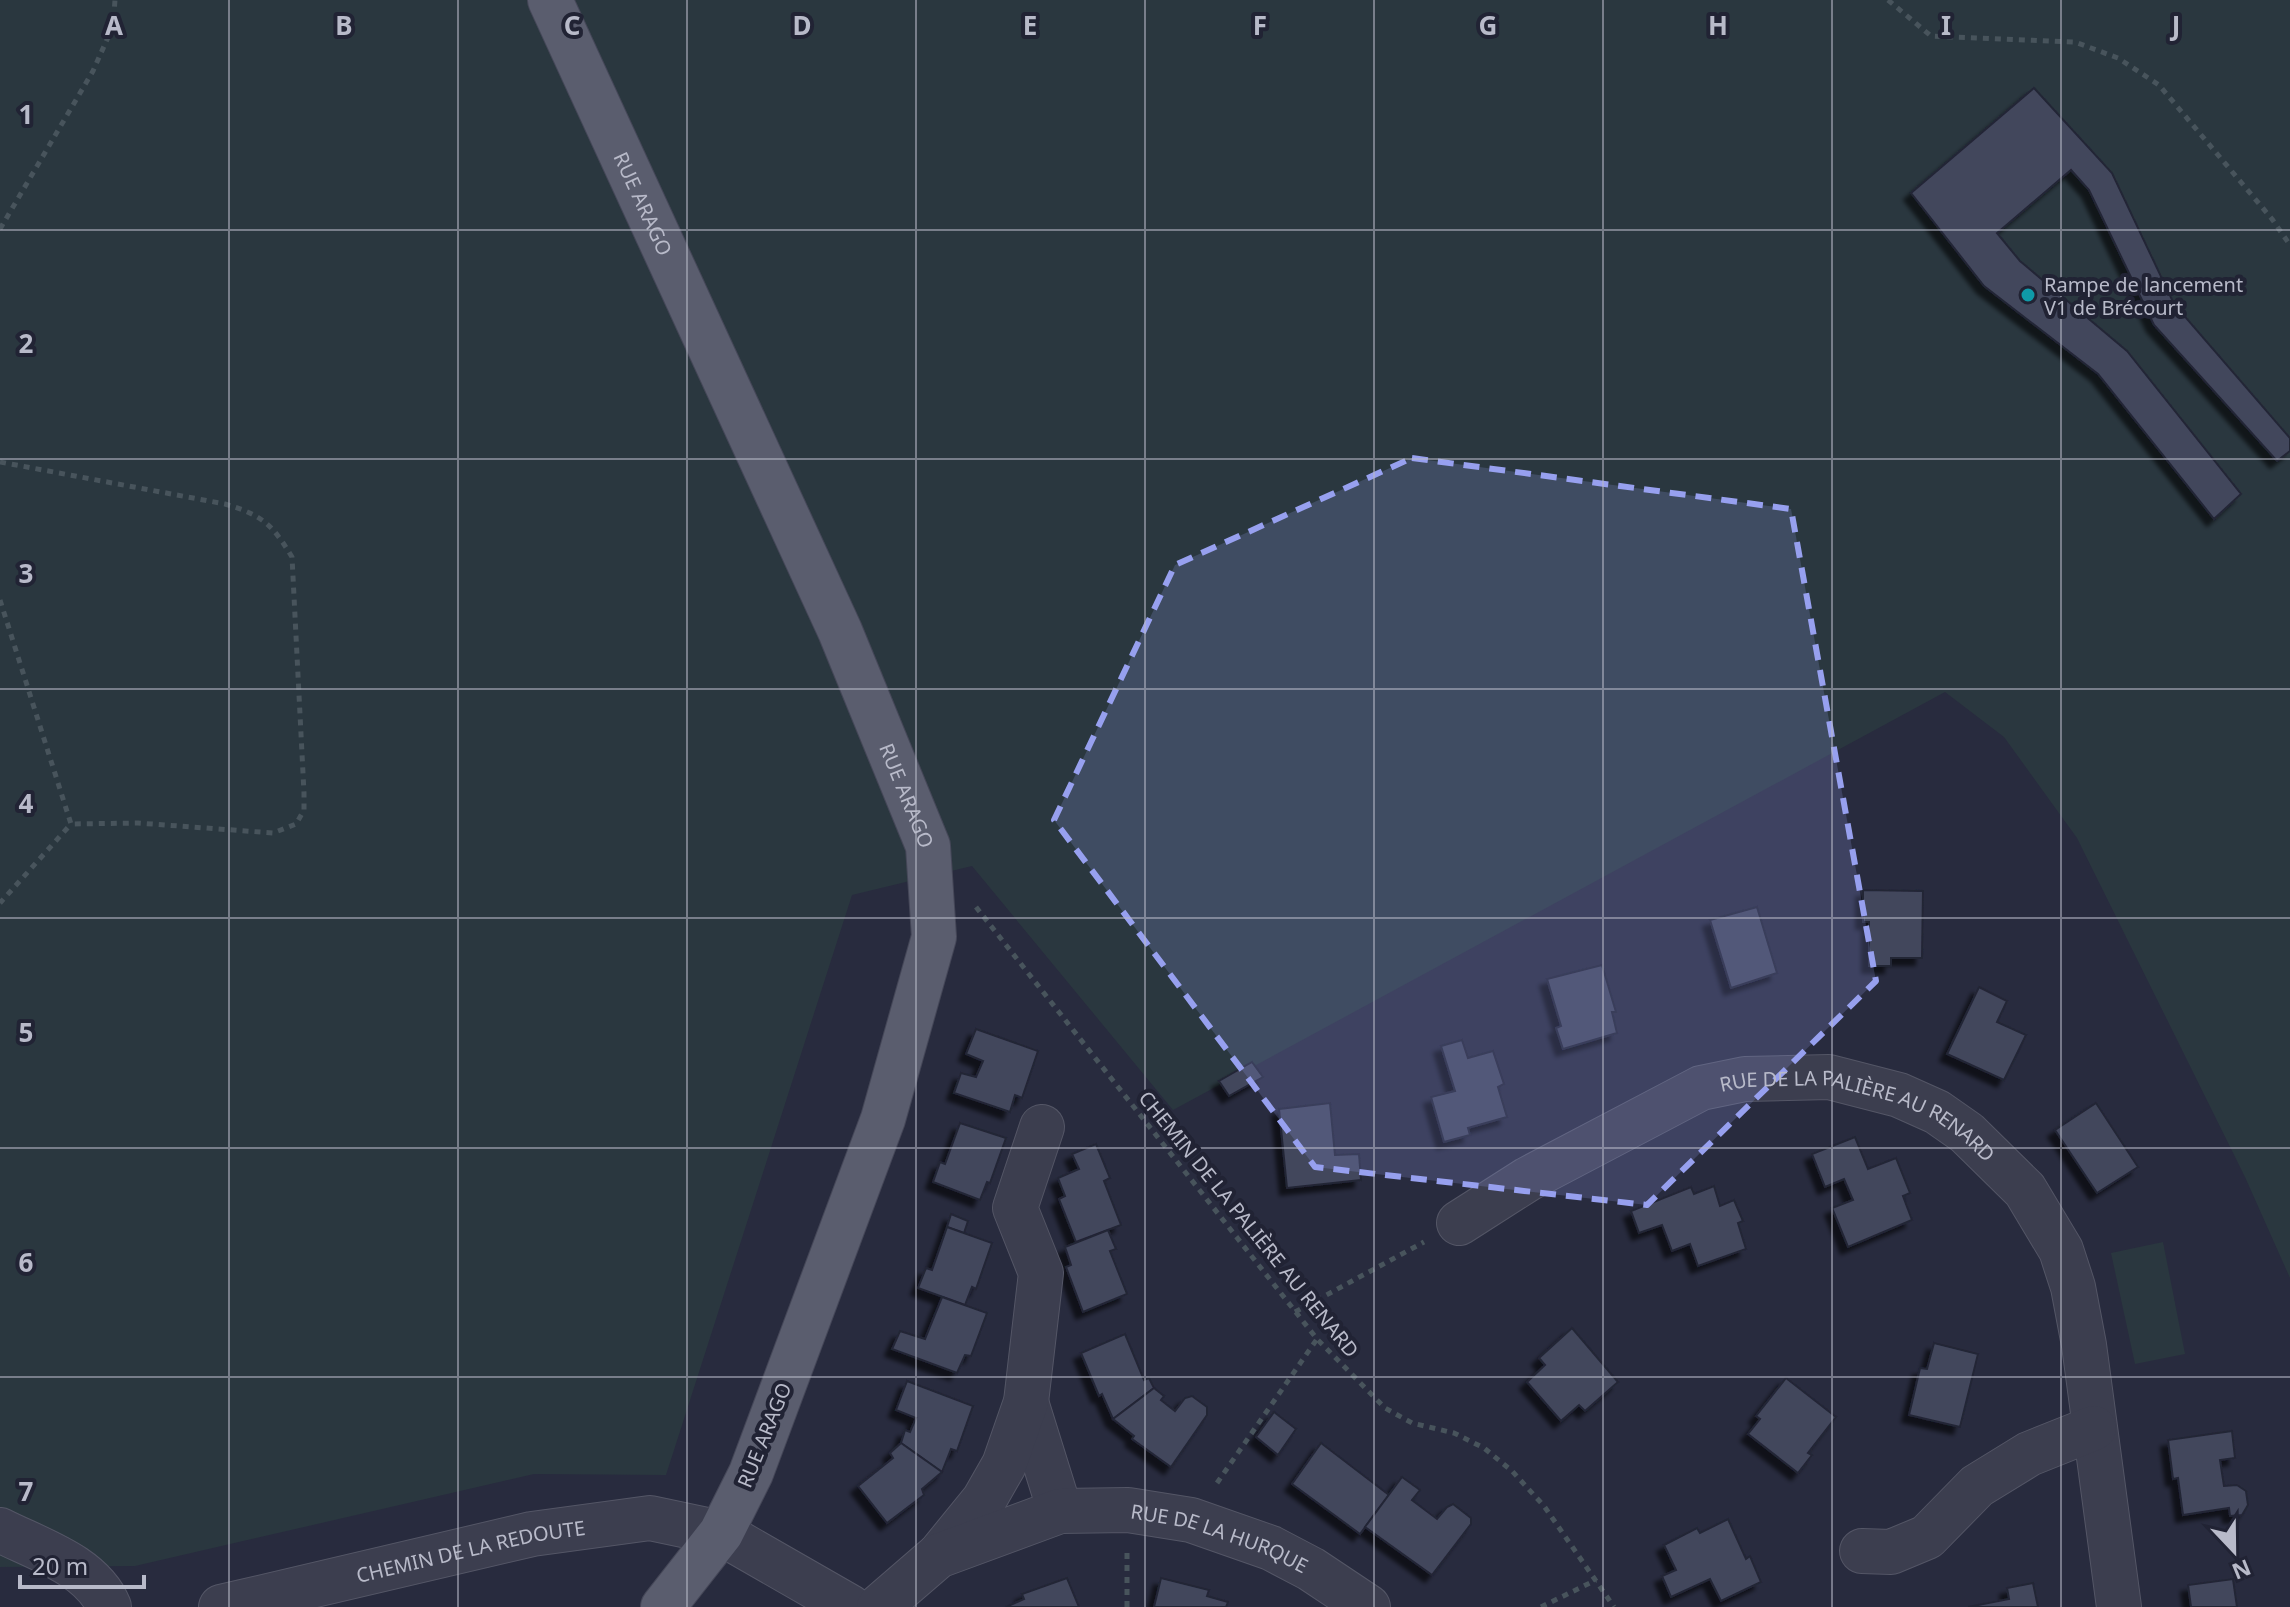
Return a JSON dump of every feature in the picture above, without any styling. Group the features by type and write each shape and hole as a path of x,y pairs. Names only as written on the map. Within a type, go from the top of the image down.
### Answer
{"main road":[{"name":"RUE ARAGO","path":"550,0 840,631 928,846 934,937 883,1119 751,1473 721,1533 663,1607"}],"street":[{"name":"RUE DE LA PALIÈRE AU RENARD","path":"1459,1223 1528,1179 1701,1088 1745,1079 1829,1077 1899,1095 1937,1112 1967,1133 2025,1190 2061,1250 2073,1287 2084,1345 2119,1607"},
{"name":"RUE DE LA HURQUE","path":"879,1607 938,1556 984,1500 1004,1465 1026,1402 1041,1273 1015,1208 1042,1127"},
{"name":"RUE DE LA HURQUE","path":"1026,1402 1060,1511"},
{"path":"1862,1551 1891,1552 1927,1537 1977,1486 2029,1454 2094,1428"},
{"name":"RUE DE LA HURQUE","path":"938,1556 1060,1511 1128,1510 1191,1520 1271,1548 1311,1569 1368,1607"},
{"name":"CHEMIN DE LA REDOUTE","path":"221,1607 532,1534 650,1518 721,1533"},
{"path":"0,1530 77,1568 104,1595 109,1607"},
{"path":"721,1533 850,1607"}],"path":[{"path":"0,229 93,71 113,26 115,0"},
{"path":"1888,0 1931,36 2075,42 2118,58 2159,85 2272,219 2290,245"},
{"path":"0,462 225,504 255,513 276,531 292,557 304,793 304,810 296,824 273,833 138,823 71,824 0,903"},
{"path":"0,600 71,824"},
{"name":"CHEMIN DE LA PALIÈRE AU RENARD","path":"968,897 1317,1339 1385,1408 1412,1423 1454,1433 1484,1448 1512,1471 1544,1506 1614,1607"},
{"path":"1295,1312 1459,1223"},
{"path":"1191,1520 1317,1339"},
{"path":"1127,1607 1128,1510"},
{"path":"1541,1607 1596,1580"}],"highlighted area":[{"path":"1412,458 1791,509 1876,981 1647,1205 1315,1167 1054,820 1175,565"}],"shaded area":[{"path":"0,0 2290,0 2290,1278 2245,1177 2077,838 2004,737 1945,692 1173,1110 972,866 852,895 666,1475 534,1474 135,1566 0,1567"},
{"path":"2163,1242 2185,1354 2135,1364 2111,1253"}],"building":[{"name":"Rampe de lancement V1 de Brécourt","path":"2034,88 2112,173 2174,304 2290,438 2290,451 2277,461 2154,325 2089,190 2071,170 1997,233 2020,261 2127,351 2241,494 2214,519 2098,374 1984,286 1911,193"},
{"path":"1863,890 1923,891 1922,958 1891,958 1891,966 1869,966 1869,922 1863,922"},
{"path":"1757,907 1777,973 1731,988 1710,920"},
{"path":"1602,965 1616,1012 1612,1012 1617,1033 1563,1049 1556,1028 1561,1026 1547,979"},
{"path":"1979,987 2007,1001 1997,1022 2026,1035 2004,1080 1947,1054"},
{"path":"976,1029 1038,1051 1022,1098 1015,1095 1010,1112 954,1093 961,1073 976,1077 983,1061 966,1054"},
{"path":"1462,1040 1468,1058 1493,1051 1504,1084 1498,1087 1507,1117 1468,1128 1470,1135 1444,1142 1431,1097 1455,1091 1441,1046"},
{"path":"1252,1062 1263,1077 1229,1096 1219,1081"},
{"path":"1330,1103 1335,1155 1359,1154 1361,1180 1287,1188 1279,1109"},
{"path":"2096,1103 2138,1167 2097,1193 2055,1130"},
{"path":"960,1123 1006,1138 990,1183 987,1182 980,1200 933,1182 940,1162 945,1164"},
{"path":"1855,1137 1868,1169 1896,1158 1910,1193 1903,1196 1912,1220 1848,1247 1832,1208 1853,1200 1844,1179 1825,1187 1812,1154"},
{"path":"1096,1144 1110,1178 1104,1181 1121,1225 1076,1242 1059,1199 1065,1196 1058,1178 1079,1169 1072,1154"},
{"path":"1714,1186 1720,1206 1734,1200 1743,1221 1738,1223 1746,1249 1698,1266 1690,1244 1672,1251 1662,1225 1639,1233 1631,1211 1691,1187 1694,1194"},
{"path":"951,1214 968,1221 964,1233 947,1227"},
{"path":"947,1227 992,1243 976,1289 972,1287 965,1305 918,1288 926,1268 932,1270"},
{"path":"1108,1230 1116,1249 1110,1251 1127,1294 1083,1312 1066,1267 1071,1265 1065,1247"},
{"path":"942,1297 987,1313 971,1356 965,1355 957,1373 892,1349 900,1331 925,1339"},
{"path":"1572,1328 1618,1382 1585,1411 1579,1405 1561,1421 1527,1382 1545,1365 1539,1358"},
{"path":"1125,1334 1144,1380 1149,1378 1154,1388 1113,1419 1102,1394 1099,1396 1081,1353"},
{"path":"1934,1343 1978,1354 1960,1427 1909,1415 1920,1368 1927,1369"},
{"path":"1786,1378 1836,1417 1808,1453 1812,1455 1798,1473 1748,1434 1760,1419 1756,1416"},
{"path":"907,1381 973,1406 957,1451 951,1449 942,1472 901,1443 905,1430 910,1432 916,1418 896,1410"},
{"path":"1154,1388 1164,1396 1161,1400 1175,1411 1185,1398 1192,1396 1207,1407 1207,1415 1171,1467 1132,1439 1134,1436 1113,1419"},
{"path":"1274,1412 1296,1429 1278,1455 1256,1437"},
{"path":"2232,1431 2235,1458 2220,1460 2224,1486 2237,1485 2246,1491 2248,1505 2242,1515 2230,1516 2229,1508 2183,1515 2178,1478 2173,1479 2168,1440"},
{"path":"901,1443 942,1472 922,1489 924,1495 887,1523 858,1486 893,1458 890,1453"},
{"path":"1321,1443 1389,1495 1360,1534 1292,1484"},
{"path":"1402,1477 1420,1490 1412,1500 1437,1519 1453,1504 1471,1518 1471,1524 1432,1575 1365,1527"},
{"path":"1728,1519 1746,1559 1750,1556 1761,1582 1721,1601 1710,1579 1671,1597 1662,1576 1676,1570 1664,1545 1697,1528 1700,1533"},
{"path":"1067,1578 1079,1607 1006,1607 1024,1599 1022,1594"},
{"path":"1161,1578 1209,1590 1207,1596 1228,1602 1226,1607 1154,1607"},
{"path":"2233,1579 2237,1607 2191,1607 2188,1585"},
{"path":"2033,1583 2038,1607 1968,1607 2009,1599 2007,1588"}],"place":[{"name":"Rampe de lancement V1 de Brécourt","path":"2028,295"}]}
